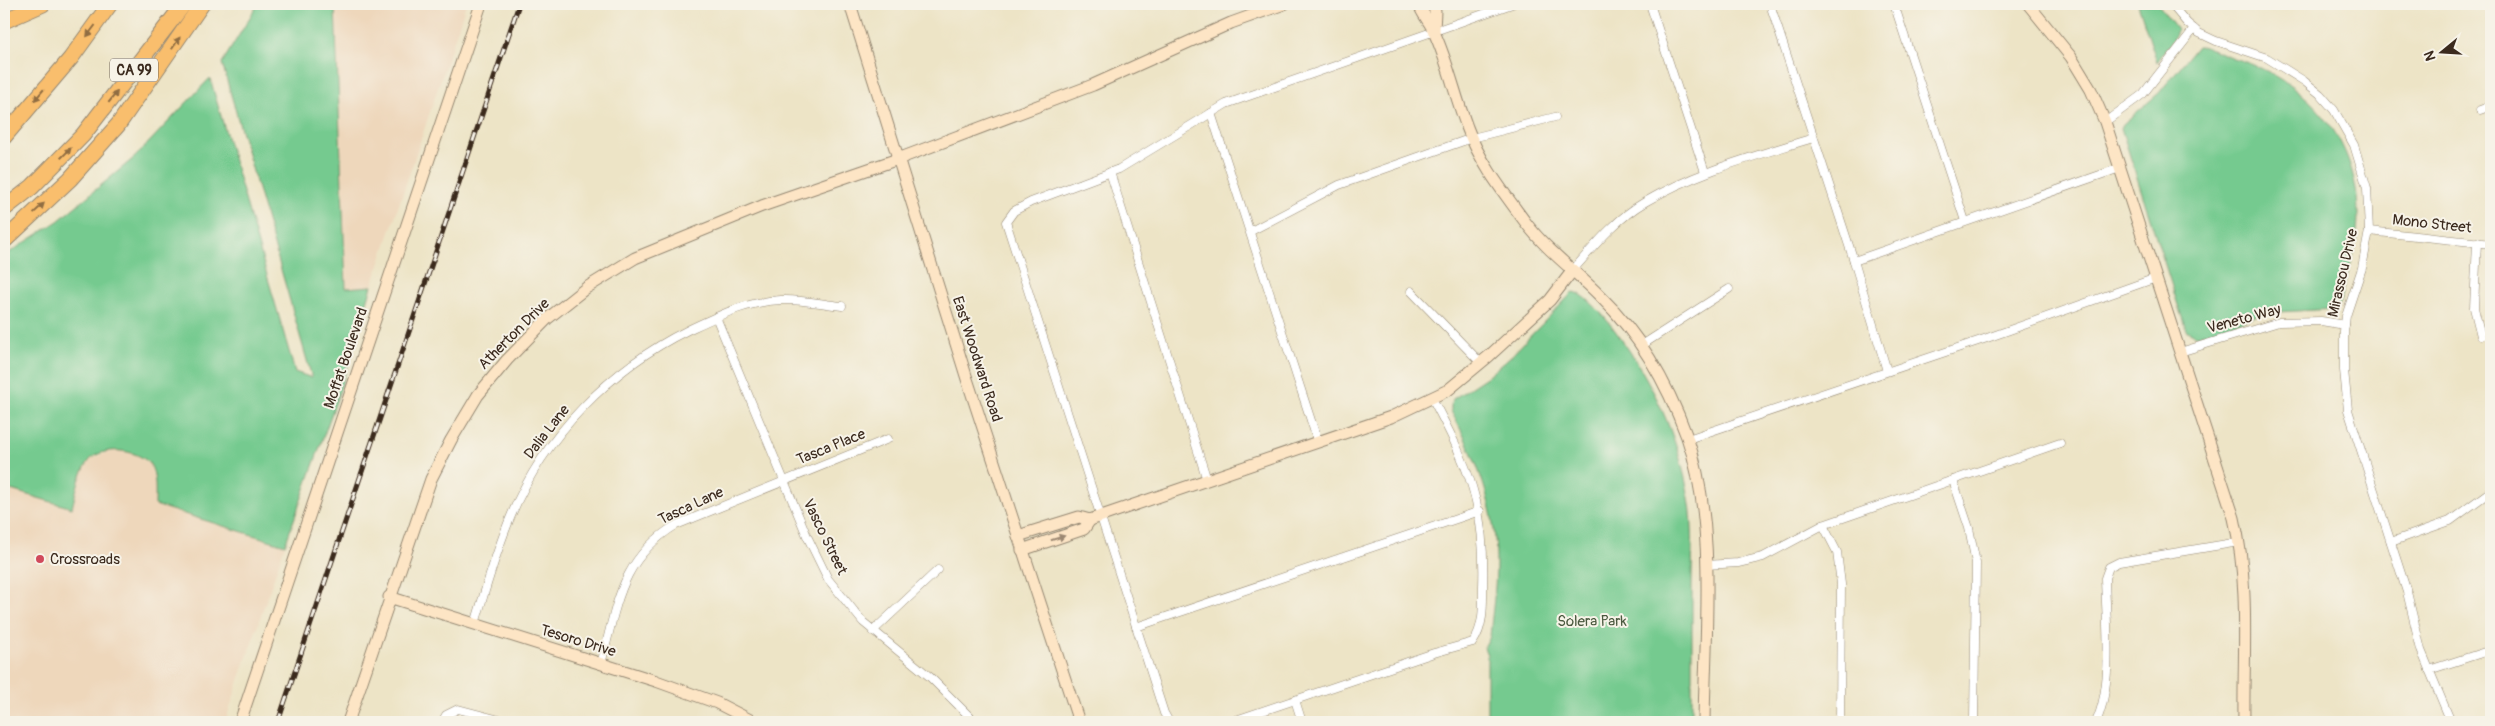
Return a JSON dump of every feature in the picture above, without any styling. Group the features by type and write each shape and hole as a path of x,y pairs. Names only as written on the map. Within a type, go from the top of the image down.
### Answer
{"highway":[{"path":"4,21 43,4"},
{"path":"4,137 71,58 110,4"},
{"name":"CA 99","path":"4,209 32,187 83,135 184,4"},
{"path":"4,241 70,179 118,125 202,4"}],"street":[{"name":"Moffat Boulevard","path":"240,722 481,4"},
{"name":"East Woodward Road","path":"850,4 1022,550 1079,722"},
{"name":"Atherton Drive","path":"348,722 389,597 431,479 450,440 478,395 507,360 547,319 586,288 635,258 762,206 898,160 1093,85 1231,23 1284,4"},
{"path":"1419,4 1423,15 1434,30 1472,138 1488,171 1528,225 1572,270 1603,298 1642,345 1664,382 1688,439 1701,494 1706,564 1704,722"},
{"path":"1433,4 1435,11 1434,30"},
{"path":"1169,722 1136,627 1094,518 1006,222 1014,211 1031,202 1110,172 1226,104 1512,4"},
{"path":"1650,4 1705,172"},
{"path":"1770,4 1854,261 1887,371"},
{"path":"1894,4 1965,221"},
{"path":"2028,4 2071,57 2091,90 2105,122 2180,352 2239,542 2245,604 2244,722"},
{"name":"Mirassou Drive","path":"2171,4 2194,29 2216,41 2267,58 2320,94 2345,127 2362,166 2369,208 2369,231 2362,268 2345,325 2344,370 2348,410 2391,542 2429,670 2451,722"},
{"path":"2105,122 2143,94 2194,29"},
{"path":"2480,110 2491,106"},
{"path":"1211,113 1251,231 1318,442"},
{"path":"1251,231 1339,185 1472,138 1554,117"},
{"path":"1018,536 1079,517 1094,518 1207,480 1391,417 1448,390 1481,363 1550,300 1572,270 1602,238 1644,202 1705,172 1814,138"},
{"path":"1854,261 2120,168"},
{"path":"1110,172 1207,480"},
{"name":"Mono Street","path":"2369,231 2491,244"},
{"path":"2477,242 2474,308 2481,336"},
{"path":"1688,439 2156,278"},
{"path":"1642,345 1729,289"},
{"path":"1411,291 1481,363"},
{"name":"Dalia Lane","path":"475,624 512,515 536,468 558,437 600,390 632,364 669,340 716,317 742,307 782,300 842,306"},
{"name":"Vasco Street","path":"716,317 807,536 828,579 863,622 930,677 975,722"},
{"name":"Veneto Way","path":"2180,352 2280,322 2321,321 2345,325"},
{"path":"1230,722 1434,653 1474,642 1480,631 1483,602 1484,555 1480,511 1461,453 1432,398"},
{"name":"Tasca Place","path":"784,480 888,439"},
{"path":"1706,564 1738,563 1763,557 1823,525 2060,443"},
{"name":"Tasca Lane","path":"601,664 621,590 630,568 644,550 659,535 676,525 784,480"},
{"path":"1953,480 1969,528 1976,563 1974,722"},
{"path":"2391,542 2450,520 2491,491"},
{"path":"1136,627 1480,511"},
{"path":"1022,550 1084,529 1094,518"},
{"path":"1823,525 1837,552 1841,584 1840,722"},
{"path":"2096,722 2104,706 2107,685 2105,578 2109,567 2119,562 2239,542"},
{"path":"873,631 938,570"},
{"name":"Tesoro Drive","path":"389,597 717,703 754,722"},
{"path":"2429,670 2491,650"},
{"path":"1295,700 1302,722"},
{"path":"444,719 458,709 468,710 507,722"}],"shaded area":[{"path":"335,4 466,4 372,286 346,288"},
{"path":"125,450 139,456 150,465 155,485 155,505 285,545 225,722 4,722 4,488 72,508 80,475 91,459 108,452"}],"green space":[{"path":"258,4 312,4 335,7 346,288 372,286 340,390 285,545 155,505 155,483 152,467 143,458 128,452 110,451 95,456 89,461 76,489 72,508 4,488 4,256 58,221 135,157 210,78 295,372 312,378 222,63"},
{"path":"2138,4 2158,4 2177,29 2175,37 2157,62"},
{"path":"2197,46 2210,49 2267,71 2296,89 2320,112 2338,138 2351,168 2357,200 2357,234 2344,290 2336,309 2277,312 2258,315 2197,336 2186,330 2121,128 2123,124 2159,93"},
{"name":"Solera Park","path":"1573,292 1583,296 1595,307 1628,348 1652,388 1678,452 1691,509 1692,722 1487,722 1487,655 1484,647 1490,637 1495,582 1496,564 1493,524 1484,485 1469,447 1451,411 1451,404 1453,399 1488,376 1512,355"}],"railway":[{"path":"278,722 519,4"}],"place":[{"name":"Crossroads","path":"40,559"}]}
